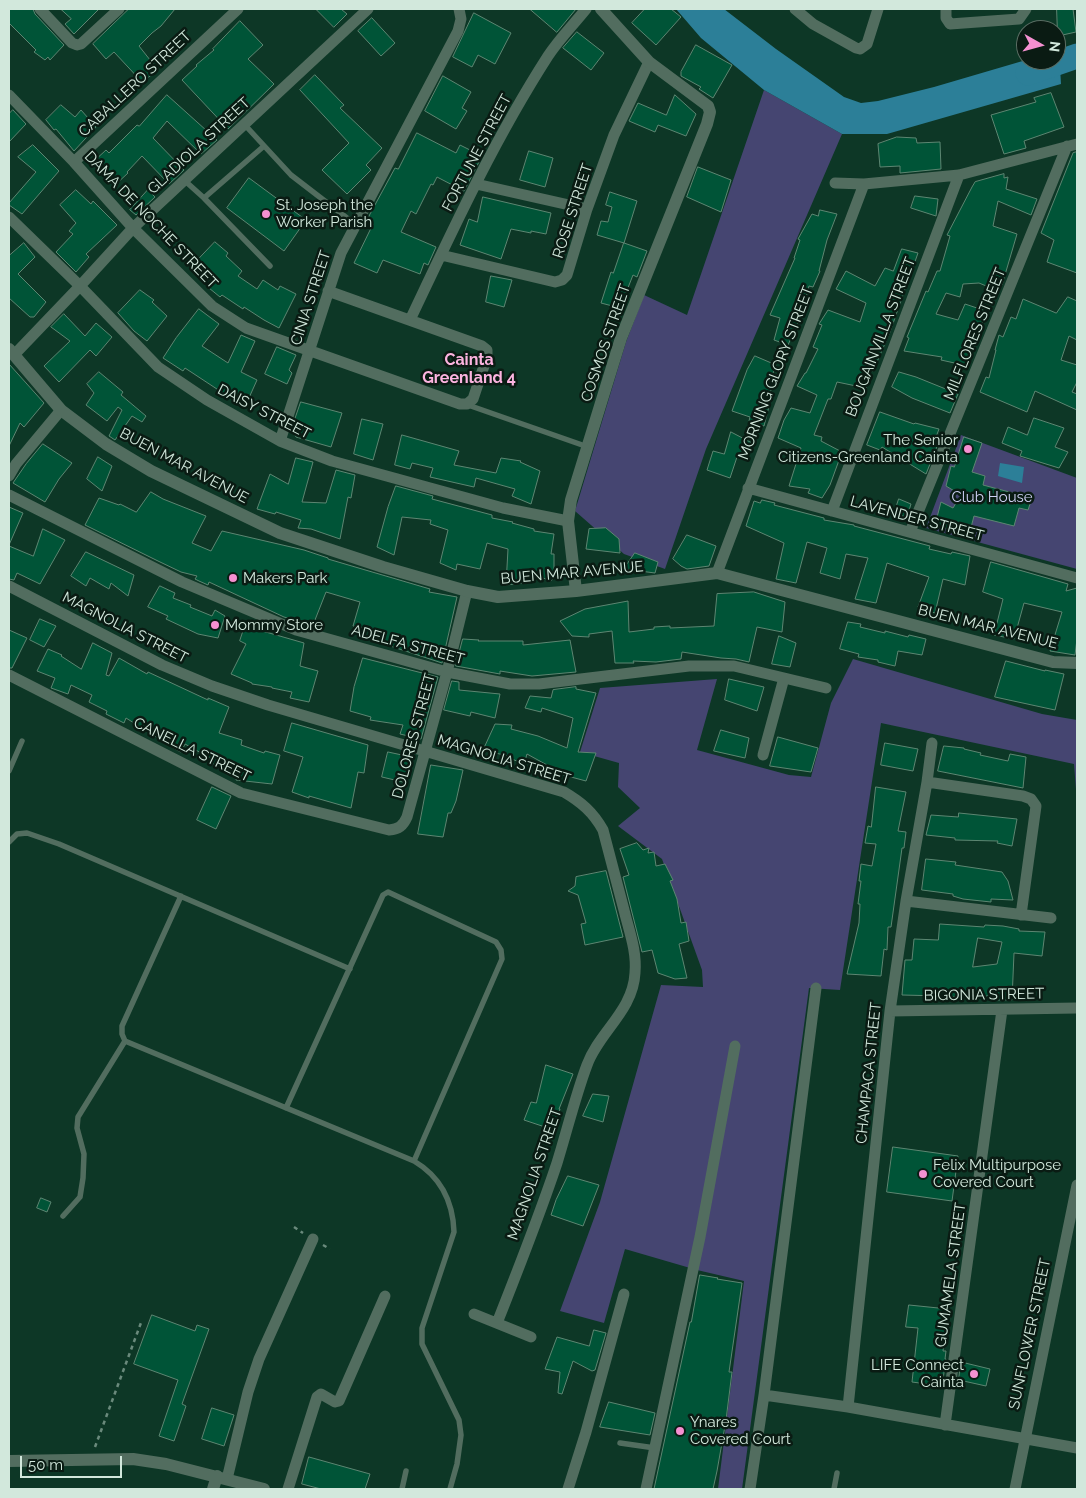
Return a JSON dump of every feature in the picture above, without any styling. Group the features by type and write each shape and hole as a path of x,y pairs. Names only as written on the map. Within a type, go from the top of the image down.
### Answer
{"street":[{"path":"40,9 77,46 119,9"},
{"name":"CABALLERO STREET","path":"74,162 238,9"},
{"name":"GLADIOLA STREET","path":"11,355 80,286 133,228 368,9"},
{"name":"CINIA STREET","path":"280,441 340,253 458,31 461,19 459,9"},
{"name":"FORTUNE STREET","path":"410,320 476,184 511,119 549,54 586,9"},
{"path":"601,9 649,62"},
{"path":"795,9 813,24 860,49 867,44 878,9"},
{"path":"946,9 946,18 950,24 1019,19 1026,9"},
{"name":"COSMOS STREET","path":"576,591 568,521 571,500 621,338 707,124 710,112 708,106 649,62"},
{"name":"ROSE STREET","path":"441,255 555,282 562,280 567,275 587,209 614,135 649,62"},
{"name":"DAMA DE NOCHE STREET","path":"9,95 74,162 133,228 212,306 246,328 460,404 467,404"},
{"path":"835,184 864,184 959,175 1072,145"},
{"name":"MILFLORES STREET","path":"910,532 1072,145"},
{"name":"BOUGAINVILLA STREET","path":"832,511 959,175"},
{"path":"476,184 587,209"},
{"name":"MORNING GLORY STREET","path":"717,573 864,184"},
{"name":"DAISY STREET","path":"9,217 80,286 158,367 207,400 280,441 332,461 503,508 568,521"},
{"path":"328,292 482,346 487,350 487,357 473,399 467,404"},
{"name":"BUEN MAR AVENUE","path":"11,355 61,410 106,444 151,471 280,533 383,567 467,591 498,597 576,591 717,573 1053,662 1077,663"},
{"path":"9,476 16,464 61,410"},
{"name":"LAVENDER STREET","path":"748,488 1077,578"},
{"name":"ADELFA STREET","path":"9,495 182,582 296,630 447,672 510,684 539,684 689,666 734,666 826,688"},
{"name":"MAGNOLIA STREET","path":"9,586 162,665 212,686 268,705 564,792 595,816 602,830 636,955 636,974 631,996 595,1048 587,1065 554,1172 497,1322"},
{"name":"DOLORES STREET","path":"400,828 407,817 467,591"},
{"name":"CANELLA STREET","path":"9,675 241,793 389,830 400,828"},
{"path":"764,755 784,678"},
{"name":"CHAMPACA STREET","path":"848,1407 890,1011 932,743"},
{"path":"927,782 1023,796 1031,799 1036,806 1021,915"},
{"path":"906,901 1051,918"},
{"path":"750,1489 764,1395 816,988"},
{"name":"BIGONIA STREET","path":"890,1011 1077,1008"},
{"name":"GUMAMELA STREET","path":"945,1425 1002,1010"},
{"path":"646,1489 700,1237 735,1046"},
{"name":"SUNFLOWER STREET","path":"1015,1489 1077,1185"},
{"path":"213,1489 222,1478 259,1359 313,1239"},
{"path":"568,1489 586,1432 624,1294"},
{"path":"288,1489 317,1397 321,1394 335,1402 339,1401 385,1296"},
{"path":"474,1314 531,1337"},
{"path":"764,1395 848,1407 1077,1448"},
{"path":"9,1461 133,1460 166,1464 264,1489"}],"lane":[{"path":"244,124 292,175 356,225"},
{"path":"204,198 264,146"},
{"path":"184,180 270,266"},
{"path":"467,404 588,447"},
{"path":"9,771 22,741"},
{"path":"9,842 17,834 27,833 59,844 350,968"},
{"path":"286,1108 383,895 388,892 496,942 502,950 502,958 414,1161"},
{"path":"181,896 122,1026 122,1034 125,1041 414,1161 436,1178 447,1196 454,1218 454,1232 422,1328 422,1344 459,1420 461,1435 457,1464 450,1489"},
{"path":"63,1216 80,1197 83,1178 84,1154 77,1128 78,1117 125,1041"},
{"path":"620,1443 655,1448"},
{"path":"402,1489 406,1471"},
{"path":"834,1489 836,1473"}],"path":[{"path":"90,1459 142,1320"}],"green space":[{"path":"764,90 842,134 706,449 665,569 624,554 575,511 626,342 644,295 687,315"},
{"name":"Club House","path":"961,435 1077,478 1077,569 926,528"},
{"path":"853,659 1042,714 1077,720 1077,802 1074,764 881,723 840,990 809,988 742,1489 718,1489 744,1281 697,1270 625,1249 604,1323 560,1311 600,1202 661,985 703,987 702,970 662,859 618,826 640,808 618,787 619,763 580,752 600,688 717,679 697,750 789,775 811,777 831,703"}],"water":[{"path":"676,9 724,9 776,49 844,97 861,103 878,101 934,87 1016,63 1016,70 1060,70 1061,84 887,134 842,134 764,90 701,38"},
{"path":"1000,463 1024,467 1022,483 998,476"}],"building":[{"path":"9,9 33,9 35,14 64,45 50,60 48,57 45,60 34,52 36,50 9,23"},
{"path":"61,9 99,9 74,34 65,24 71,19"},
{"path":"129,9 175,9 161,26 139,46 158,70 142,82 114,52 106,59 93,44"},
{"path":"316,9 341,9 347,14 334,27"},
{"path":"530,9 576,9 557,32"},
{"path":"645,9 671,9 681,17 656,45 632,23"},
{"path":"1057,9 1073,9 1076,32 1066,34 1066,20 1057,20"},
{"path":"474,13 511,33 495,64 478,55 472,67 453,57"},
{"path":"372,18 395,43 381,56 358,31"},
{"path":"240,21 263,45 248,59 274,84 228,129 182,80 214,50"},
{"path":"577,32 604,53 591,70 563,48"},
{"path":"696,45 732,65 713,98 699,89 701,87 681,76 681,72"},
{"path":"315,75 344,105 340,108 382,148 366,165 371,170 347,194 322,170 349,143 300,90"},
{"path":"443,76 471,92 462,108 467,111 456,129 425,111"},
{"path":"1051,93 1064,127 1024,141 1026,148 1004,154 991,115 1036,102 1034,98"},
{"path":"167,95 217,140 201,154 167,121 153,138 184,170 169,184 142,156 114,186 93,162 106,150 109,153 137,125 139,126"},
{"path":"675,95 696,114 686,136 658,125 655,132 629,121 638,103 666,115"},
{"path":"61,105 75,117 81,110 96,127 74,151 46,120"},
{"path":"13,110 26,124 9,142 9,114"},
{"path":"417,133 456,153 460,145 482,156 464,191 437,177 433,185 431,184 416,214 411,211 401,232 436,247 428,265 424,263 420,274 383,260 377,273 354,263 373,224 367,221 370,214 395,168 398,169"},
{"path":"897,137 916,138 917,143 940,142 941,169 900,173 900,166 880,167 878,144"},
{"path":"33,145 59,171 22,214 9,205 9,203 36,172 18,157"},
{"path":"529,151 553,158 545,187 520,180"},
{"path":"1077,152 1077,273 1047,262 1054,240 1041,233 1073,153"},
{"path":"698,167 731,180 721,212 687,197"},
{"path":"1004,174 1004,178 1008,177 1006,189 1037,199 1031,215 998,201 993,226 1017,234 1002,285 999,285 996,290 979,283 963,284 960,297 946,293 936,314 958,320 965,304 986,311 981,327 983,328 973,349 968,366 941,360 942,357 904,351 909,338 907,337 926,291 928,292 937,271 940,271 950,236 947,235 972,187 975,182"},
{"name":"St. Joseph the Worker Parish","path":"249,178 306,220 284,251 227,208"},
{"path":"76,190 91,204 93,201 117,225 86,254 89,257 76,272 56,252 73,234 69,231 76,223 60,205"},
{"path":"148,190 155,197 136,215 130,210"},
{"path":"610,192 637,201 624,243 597,235 601,221 608,222 612,207 606,205"},
{"path":"915,196 938,199 936,216 911,208"},
{"path":"483,197 551,213 546,234 511,229 501,259 460,245 469,219 477,222"},
{"path":"820,210 837,214 827,240 820,271 813,287 809,286 801,316 788,345 774,340 780,318 770,315 795,258 800,240 798,239 812,214 818,216"},
{"path":"215,242 228,253 226,256 242,271 238,276 257,289 263,280 278,290 280,286 296,294 279,328 244,307 243,309 222,295 220,297 209,288 216,277 196,262"},
{"path":"24,243 35,257 18,274 46,302 34,317 30,317 9,298 9,256"},
{"path":"624,243 647,251 637,277 633,275 620,308 601,303 611,272 613,273"},
{"path":"902,249 918,253 911,273 909,273 890,332 873,371 870,370 866,388 837,382 814,435 822,437 821,441 842,452 830,485 822,498 808,493 810,489 789,486 801,448 778,438 784,420 791,408 810,413 817,395 797,386 818,349 813,347 822,325 819,324 828,310 860,322 866,303 836,289 846,271 875,286 885,268 893,271"},
{"path":"491,276 512,280 504,307 486,302"},
{"path":"140,290 154,300 152,302 167,316 147,341 134,331 118,313"},
{"path":"1068,297 1077,301 1077,340 1069,336 1061,360 1077,365 1077,382 1072,392 1077,394 1077,410 1035,391 1027,412 980,392 986,377 989,378 999,335 1003,337 1011,317 1016,319 1023,299 1056,313"},
{"path":"199,309 219,324 202,346 228,363 241,335 255,341 241,372 257,380 248,400 228,391 226,395 185,368 183,371 163,358"},
{"path":"64,314 85,336 96,323 112,337 96,356 90,350 59,382 44,366 70,341 51,327"},
{"path":"277,347 296,355 289,370 292,373 287,384 265,374"},
{"path":"755,356 776,365 772,376 775,378 766,405 769,406 764,426 749,421 750,417 732,411 747,370"},
{"path":"9,364 44,403 24,427 20,423 9,446"},
{"path":"99,372 123,392 121,395 146,416 142,422 132,416 115,440 109,436 122,410 118,407 107,421 86,405 94,393 87,384"},
{"path":"899,372 958,394 950,413 912,398 892,387"},
{"path":"301,402 342,413 331,447 296,437 292,428"},
{"path":"880,412 914,424 939,429 936,437 940,439 926,474 882,447 880,450 867,445"},
{"path":"1034,418 1064,428 1055,447 1068,452 1059,468 1020,456 1022,451 1002,443 1008,427 1027,435"},
{"path":"362,419 383,424 373,460 354,454"},
{"path":"731,432 752,443 744,455 738,454 730,478 707,470 713,451 724,454"},
{"path":"402,435 459,451 454,465 496,473 501,458 521,461 540,471 531,504 512,496 515,489 476,478 474,487 430,477 433,468 412,463 410,469 395,465"},
{"path":"964,437 982,443 972,472 985,476 983,485 1032,498 1028,510 1019,508 1014,526 974,516 969,535 935,525 941,502 953,508 961,495 946,486 951,466 954,467"},
{"path":"43,444 72,463 59,479 45,502 13,483"},
{"path":"98,457 112,466 102,491 87,479"},
{"path":"296,458 313,462 302,502 326,503 336,470 355,475 351,498 348,497 340,539 311,529 298,528 301,520 276,512 275,514 257,509 270,474 288,484"},
{"path":"396,486 433,496 432,499 492,515 492,518 513,522 534,529 534,531 554,534 551,554 554,554 554,569 557,575 551,581 538,576 523,575 523,583 506,585 508,549 487,543 480,569 457,564 456,570 440,563 448,530 430,524 431,520 402,517 394,555 377,547"},
{"path":"151,492 163,499 206,516 192,543 211,551 222,531 304,550 328,559 430,589 429,592 457,597 442,663 369,639 373,629 353,626 360,602 326,592 313,625 284,617 209,582 208,585 199,581 195,579 197,576 181,572 85,525 99,498 120,504 136,512"},
{"path":"899,499 911,504 907,517 894,514"},
{"path":"762,500 824,518 824,520 854,525 930,546 929,549 970,556 965,585 943,579 935,613 918,607 929,577 887,563 876,603 855,599 868,558 846,554 840,579 820,573 827,548 807,542 796,583 776,579 784,543 746,526 754,501 760,503"},
{"path":"9,507 23,513 9,545"},
{"path":"606,528 619,539 620,553 586,549 589,529"},
{"path":"43,529 65,540 40,584 17,573 14,580 9,579 9,546 33,556"},
{"path":"687,535 716,546 709,566 687,569 673,559"},
{"path":"86,552 134,575 128,596 111,583 109,589 90,578 86,586 71,576"},
{"path":"635,553 658,562 655,573 624,569"},
{"path":"991,562 1068,584 1066,591 1077,588 1077,639 1075,655 1050,651 1062,612 1024,603 1014,639 994,635 1003,599 983,592"},
{"path":"160,586 175,593 173,598 191,605 190,607 212,616 215,610 225,616 218,638 198,634 166,619 168,616 148,607"},
{"path":"754,592 785,602 782,632 757,627 749,662 682,652 681,659 615,663 612,631 589,634 589,637 572,636 560,621 585,609 628,601 629,632 654,629 654,627 714,626 717,594"},
{"path":"40,619 56,626 44,647 30,640"},
{"path":"848,622 861,624 860,627 885,633 885,631 926,639 922,655 898,651 895,666 878,662 878,660 858,657 859,654 840,649"},
{"path":"245,626 304,643 300,666 318,671 309,702 290,698 292,692 252,684 231,674 246,644 240,641"},
{"path":"9,630 27,638 12,668 9,668"},
{"path":"779,636 796,643 790,667 772,664"},
{"path":"463,639 523,641 523,645 570,640 576,672 532,676 500,671 500,674 456,666"},
{"path":"93,643 112,653 106,675 109,676 119,658 147,674 148,672 208,700 208,698 229,707 219,733 242,740 241,745 264,753 265,751 280,755 272,784 236,780 238,773 208,762 210,758 185,744 181,752 126,718 124,723 106,714 107,711 89,702 92,695 71,685 68,694 51,688 55,678 37,671 48,649 62,655 81,669"},
{"path":"363,658 438,677 421,739 400,734 403,725 370,720 371,717 350,711 354,687"},
{"path":"1006,661 1064,674 1055,710 995,697"},
{"path":"729,679 764,687 757,711 725,700"},
{"path":"452,681 459,682 459,690 500,694 495,718 471,712 470,716 444,710"},
{"path":"576,687 576,689 596,693 578,752 596,753 586,781 545,770 547,765 527,754 524,764 508,756 483,750 495,724 512,725 511,729 538,736 567,748 573,718 542,708 541,712 525,708 530,696 551,698 553,690"},
{"path":"292,723 368,745 364,773 358,772 351,808 292,792 303,757 284,751"},
{"path":"721,730 749,738 745,758 714,751"},
{"path":"778,737 818,748 811,772 770,766"},
{"path":"885,743 918,749 913,771 881,765"},
{"path":"944,746 964,748 981,753 980,755 1008,761 1010,754 1026,757 1023,788 938,771"},
{"path":"388,752 402,755 410,761 403,782 382,777"},
{"path":"431,765 463,770 456,801 451,813 448,813 443,837 418,834"},
{"path":"212,787 231,796 216,829 197,820"},
{"path":"876,787 906,792 898,831 906,832 904,848 902,848 891,927 888,927 887,950 884,949 881,976 847,974 859,923 860,904 858,904 861,864 872,866 876,844 865,843 868,826 871,827"},
{"path":"959,813 1017,819 1012,846 997,843 998,841 955,840 955,838 926,835 931,815 958,817"},
{"path":"637,843 643,850 649,848 648,853 654,852 656,866 665,864 673,880 670,881 677,899 681,923 686,922 689,941 679,944 687,978 675,979 658,973 652,950 642,952 623,877 629,875 620,849"},
{"path":"926,859 956,862 955,865 1002,872 1008,881 1013,900 991,899 991,902 963,899 953,896 953,894 922,890"},
{"path":"606,871 623,937 585,945 581,924 586,923 578,895 568,891 575,886 576,877"},
{"path":"940,924 984,927 985,925 1003,926 1019,929 1019,931 1045,932 1042,956 1014,953 1012,1000 995,1000 995,995 969,998 902,995 905,960 912,960 914,939 938,940","holes":["978,938 1002,942 997,964 973,967"]},
{"path":"546,1065 573,1074 559,1109 554,1130 524,1120 531,1102 536,1103"},
{"path":"593,1094 609,1096 603,1122 583,1116"},
{"name":"Felix Multipurpose Covered Court","path":"893,1147 958,1156 952,1201 887,1192"},
{"path":"568,1176 599,1185 583,1226 551,1215"},
{"path":"41,1198 51,1202 47,1212 37,1208"},
{"path":"700,1275 742,1283 729,1372 732,1372 726,1420 717,1471 713,1489 654,1489 691,1322"},
{"path":"909,1305 948,1309 943,1351 946,1351 946,1359 942,1386 912,1382 918,1328 906,1327"},
{"path":"152,1315 195,1331 197,1325 209,1329 182,1404 186,1406 174,1441 159,1436 178,1380 134,1364"},
{"path":"594,1330 606,1333 595,1370 592,1371 573,1361 562,1394 558,1393 560,1372 545,1369 557,1337 589,1346"},
{"name":"LIFE Connect Cainta","path":"961,1362 990,1369 986,1386 959,1380"},
{"path":"609,1402 655,1413 650,1435 600,1427"},
{"path":"212,1408 234,1415 224,1446 202,1439"},
{"path":"309,1457 370,1474 365,1489 321,1489 302,1484"}],"waterway":[{"path":"1028,73 1077,56"}],"place":[{"name":"St. Joseph the Worker Parish","path":"266,214"},
{"name":"The Senior Citizens-Greenland Cainta","path":"968,449"},
{"name":"Makers Park","path":"233,578"},
{"name":"Mommy Store","path":"215,625"},
{"name":"Felix Multipurpose Covered Court","path":"923,1174"},
{"name":"LIFE Connect Cainta","path":"974,1374"},
{"name":"Ynares Covered Court","path":"680,1431"}],"district":[{"name":"Cainta Greenland 4","path":"469,369"}]}
